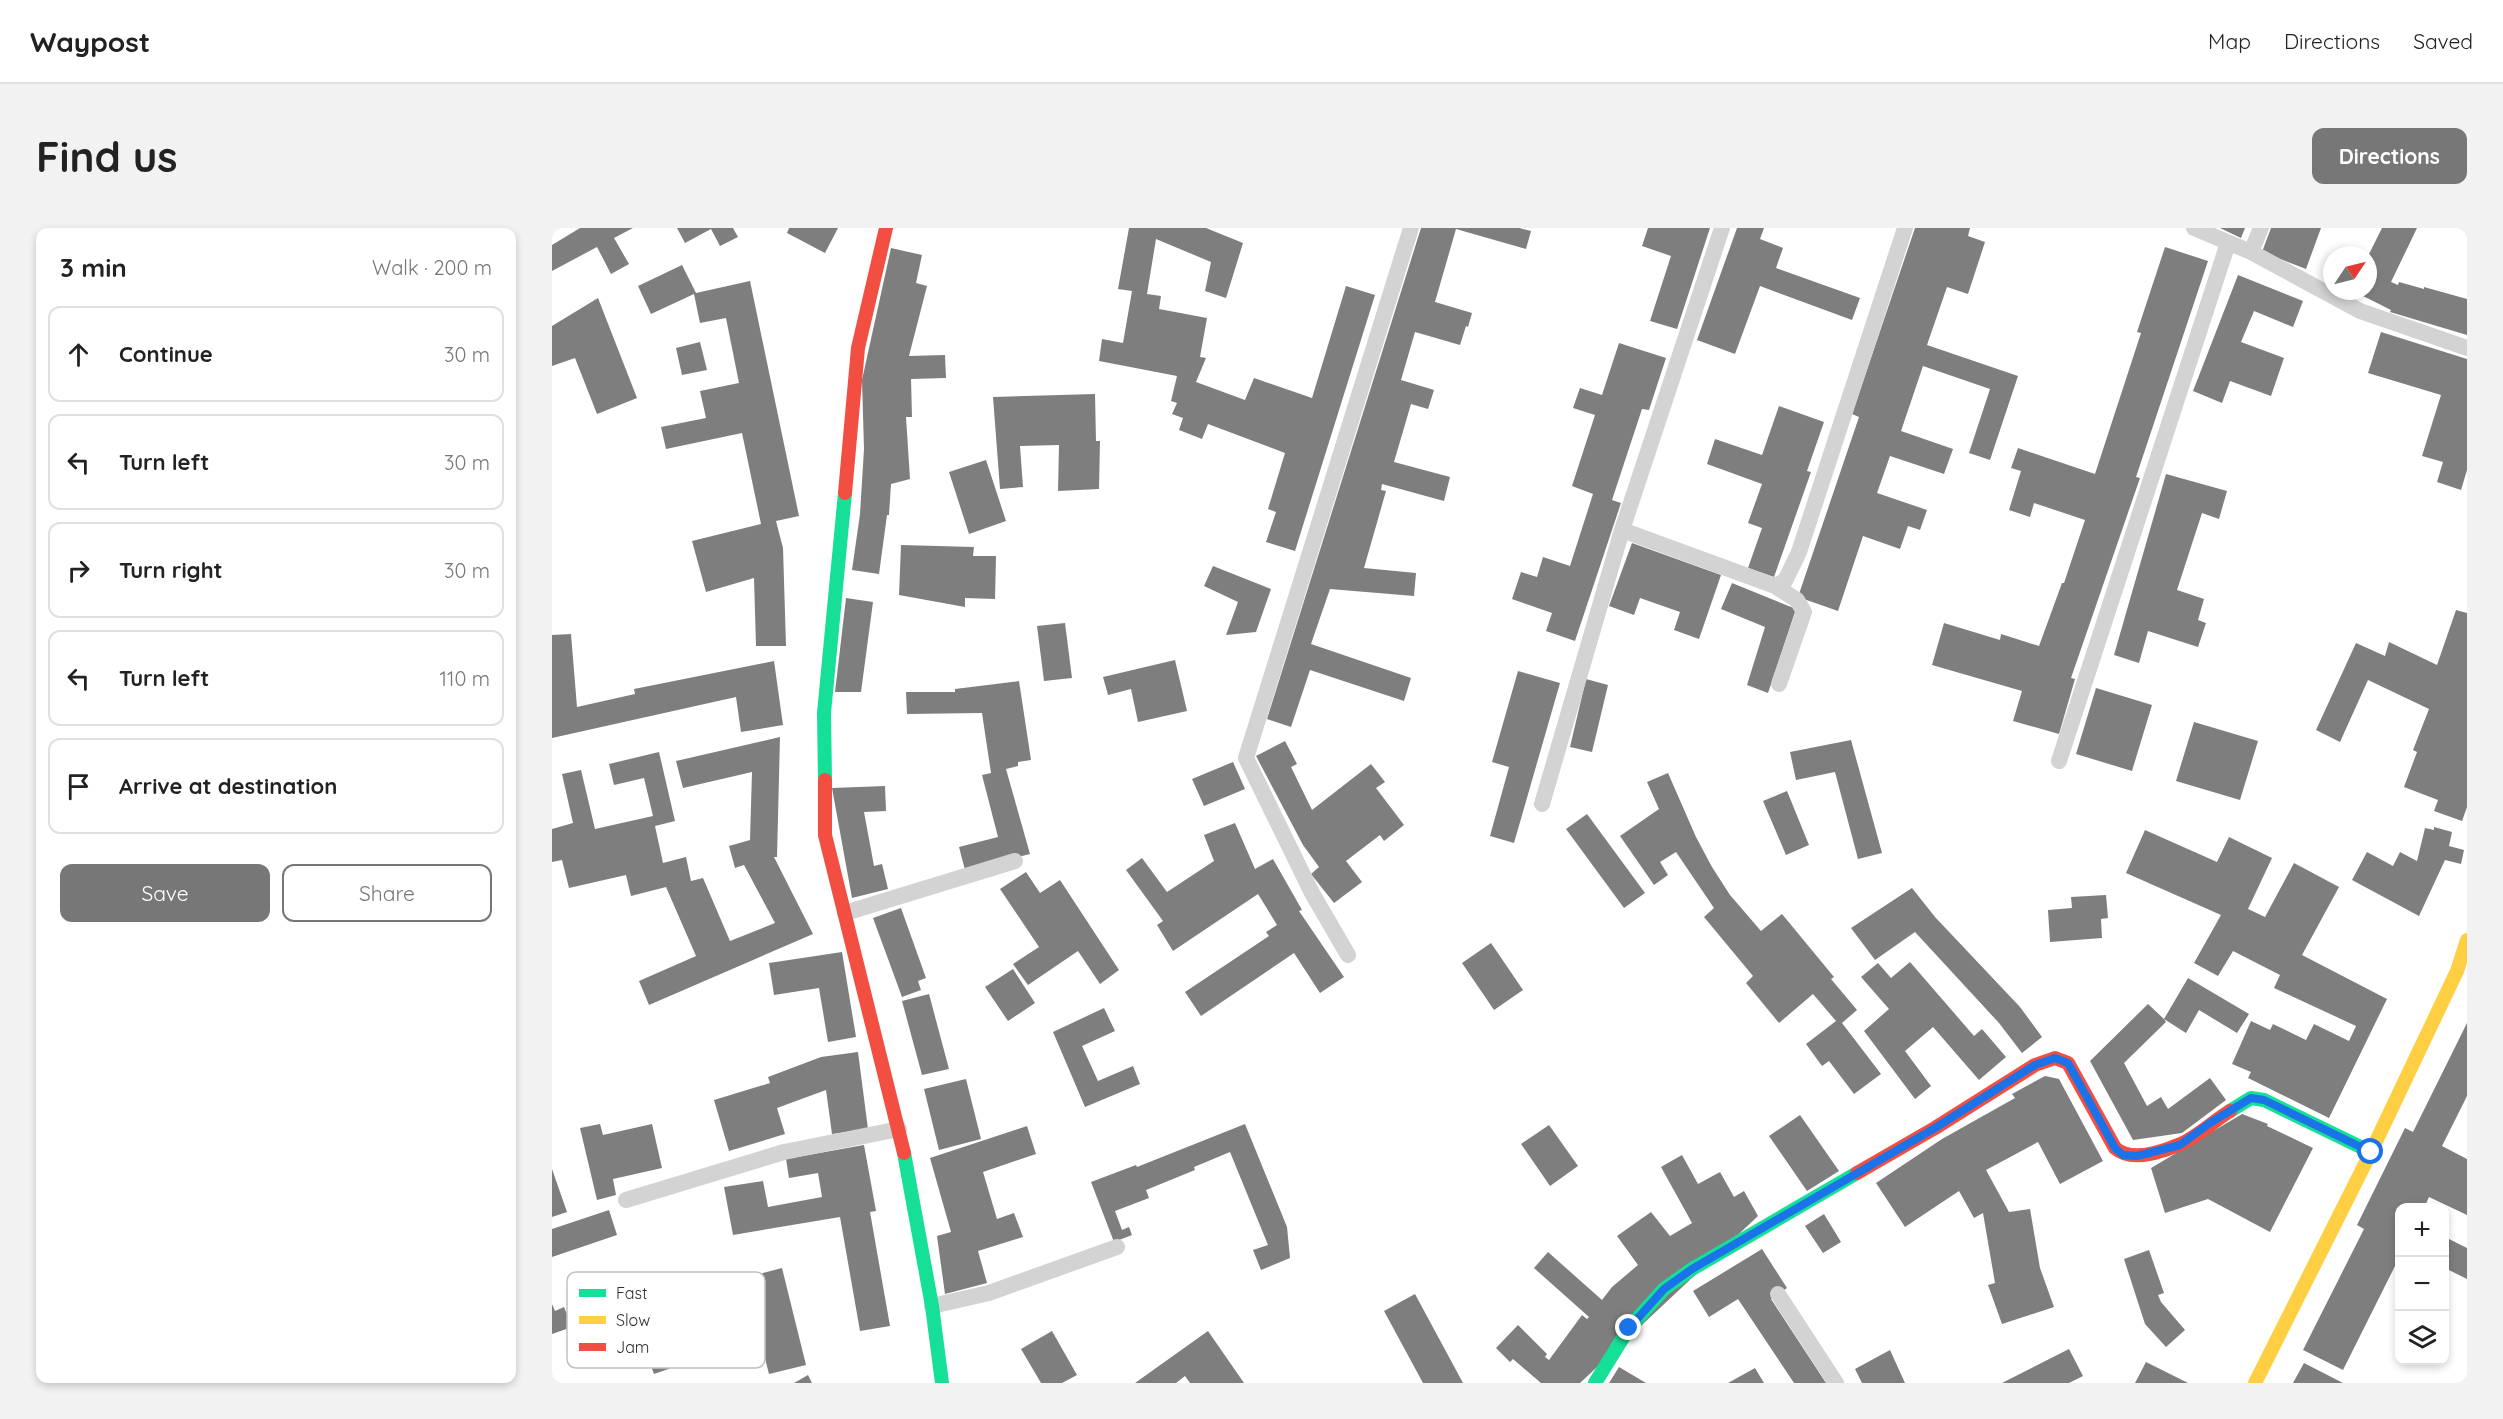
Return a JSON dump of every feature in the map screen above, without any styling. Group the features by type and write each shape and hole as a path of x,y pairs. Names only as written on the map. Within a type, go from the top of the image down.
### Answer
{"street":[{"path":"886,228 858,348 824,713 825,835 899,1129 932,1306 942,1383"},
{"path":"2255,1383 2371,1152 2457,971 2467,940"},
{"path":"1595,1383 1629,1328 1664,1289 1692,1269 1935,1128 2035,1065 2055,1058 2068,1063 2115,1148 2123,1155 2137,1156 2180,1145 2251,1098 2264,1100 2371,1152"}],"lane":[{"path":"1348,955 1285,841 1246,758 1411,228"},
{"path":"1542,804 1622,530 1722,228"},
{"path":"1775,586 1785,581 1799,552 1905,228"},
{"path":"2194,228 2251,252 2360,311 2467,348"},
{"path":"2251,252 2260,228"},
{"path":"2059,761 2228,243"},
{"path":"1622,530 1775,586 1797,600 1804,612 1779,684"},
{"path":"845,913 1015,861"},
{"path":"626,1200 784,1152 899,1129"},
{"path":"1742,1240 1752,1255"},
{"path":"932,1306 989,1293 1117,1246"},
{"path":"1778,1294 1836,1383"}],"building":[{"path":"580,228 633,228 614,238 629,264 611,274 597,247 552,271 552,245"},
{"path":"677,228 733,228 738,237 720,246 711,229 685,243"},
{"path":"789,228 838,228 825,253 787,233"},
{"path":"1129,228 1206,228 1243,243 1226,298 1205,291 1211,262 1156,239 1147,294 1161,296 1159,309 1207,318 1200,357 1206,358 1196,382 1245,400 1254,378 1312,398 1346,286 1375,295 1295,551 1266,542 1276,512 1268,509 1285,453 1208,424 1202,439 1179,430 1183,418 1172,414 1177,403 1171,401 1177,376 1099,361 1102,339 1123,343 1132,291 1118,289"},
{"path":"1421,228 1519,228 1531,231 1526,249 1456,229 1435,302 1472,313 1468,327 1466,326 1460,345 1415,332 1401,380 1434,390 1428,409 1411,404 1394,462 1450,477 1444,501 1382,484 1381,490 1386,491 1364,568 1416,573 1414,596 1330,589 1311,644 1411,678 1404,701 1310,670 1291,727 1267,719"},
{"path":"1648,228 1710,228 1677,329 1650,321 1671,256 1642,246"},
{"path":"1737,228 1764,228 1760,239 1783,248 1776,268 1860,298 1852,320 1760,286 1735,354 1697,340"},
{"path":"1915,228 1970,228 1968,236 1985,242 1968,294 1947,287 1927,345 2018,376 1990,460 1969,453 1990,389 1923,366 1901,431 1953,449 1944,474 1890,456 1877,493 1927,510 1920,530 1908,526 1900,549 1863,536 1838,611 1798,597 1859,417 1852,414"},
{"path":"2220,228 2245,228 2241,238"},
{"path":"2271,228 2321,228 2306,269 2262,252"},
{"path":"2382,228 2417,228 2391,282 2424,289 2424,287 2467,299 2467,335 2390,312 2391,310 2371,300 2377,300 2377,246 2373,246"},
{"path":"2165,247 2208,261 2136,477 2140,478 2071,678 2075,679 2059,734 2013,721 2022,691 1932,665 1944,623 2000,640 2001,634 2039,646 2062,583 2064,583 2085,520 2034,503 2030,517 2009,510 2021,471 2011,468 2018,448 2095,474 2141,333 2137,332"},
{"path":"891,248 922,255 916,283 927,286 909,356 945,355 946,378 911,379 912,417 906,417 910,479 891,484 889,515 887,515 879,574 852,570 860,514 864,449 862,380"},
{"path":"682,265 696,293 750,281 799,516 776,521 783,548 786,646 756,646 754,578 706,592 692,541 761,524 742,433 666,449 661,427 706,418 700,391 739,383 726,318 700,323 694,294 651,314 638,286"},
{"path":"2238,275 2303,301 2293,327 2254,311 2241,342 2284,358 2271,396 2230,381 2222,403 2193,391"},
{"path":"598,298 637,398 597,414 575,358 552,366 552,326"},
{"path":"2381,332 2467,359 2467,470 2461,490 2437,482 2443,462 2422,456 2441,395 2368,373"},
{"path":"700,342 707,370 682,375 676,348"},
{"path":"1619,343 1666,358 1649,410 1642,409 1612,500 1621,503 1575,641 1546,631 1552,613 1512,599 1521,572 1537,577 1543,557 1570,566 1593,494 1572,486 1595,415 1573,408 1580,388 1602,395"},
{"path":"1095,394 1096,441 1100,441 1099,489 1058,491 1059,445 1020,446 1023,487 1000,489 993,397"},
{"path":"1779,406 1824,422 1807,471 1811,472 1774,577 1748,568 1762,528 1748,523 1762,484 1707,464 1715,439 1762,455"},
{"path":"986,460 1006,521 969,534 949,472"},
{"path":"2166,474 2227,491 2219,519 2202,513 2177,590 2204,599 2198,620 2206,623 2198,647 2148,631 2139,663 2114,655"},
{"path":"1632,543 1721,575 1699,639 1674,630 1680,612 1640,598 1634,615 1609,606"},
{"path":"901,545 974,547 973,556 996,556 995,599 965,598 965,607 899,595"},
{"path":"1213,566 1271,589 1256,632 1226,635 1238,602 1204,586"},
{"path":"1732,583 1796,609 1768,693 1747,685 1765,627 1721,609"},
{"path":"846,598 873,602 861,692 835,692"},
{"path":"2456,610 2467,613 2467,807 2462,821 2434,811 2438,800 2404,787 2417,752 2413,750 2429,709 2368,680 2340,742 2316,730 2356,643 2385,656 2389,642 2437,665"},
{"path":"1065,623 1072,678 1044,681 1037,626"},
{"path":"571,634 577,707 635,694 634,689 774,661 783,725 741,732 736,697 552,738 552,635"},
{"path":"1175,660 1187,711 1138,722 1131,689 1108,695 1103,677"},
{"path":"1518,671 1560,683 1514,843 1490,836 1509,767 1492,762"},
{"path":"1586,679 1608,685 1592,752 1570,747"},
{"path":"1019,681 1031,760 1018,762 1018,766 1006,769 1030,854 965,870 959,847 998,837 982,775 991,773 982,713 907,714 906,692 955,692 955,689"},
{"path":"2096,688 2152,705 2132,771 2076,754"},
{"path":"2194,722 2258,741 2240,800 2176,781"},
{"path":"780,737 777,857 774,857 813,934 649,1005 639,981 696,956 666,887 631,896 626,875 569,888 562,860 552,862 552,829 573,823 562,774 581,770 595,829 653,816 644,778 614,785 609,764 659,752 675,821 655,826 663,863 686,857 691,881 703,878 730,941 775,923 744,865 735,868 729,846 750,840 752,772 683,788 676,761"},
{"path":"1851,740 1882,853 1858,859 1835,772 1796,780 1790,752"},
{"path":"1285,741 1297,764 1291,767 1312,810 1371,764 1385,782 1376,788 1404,825 1384,841 1380,835 1346,861 1362,882 1334,903 1311,874 1319,867 1303,845 1256,756"},
{"path":"1233,762 1245,789 1204,806 1192,779"},
{"path":"1668,773 1696,837 1730,895 1761,931 1782,914 1834,977 1831,979 1857,1010 1842,1023 1881,1074 1854,1094 1829,1061 1822,1066 1806,1044 1836,1021 1813,994 1779,1023 1746,983 1753,976 1704,917 1714,908 1676,852 1660,862 1668,875 1654,885 1620,836 1659,809 1647,782"},
{"path":"885,786 886,811 864,812 874,866 882,864 888,889 852,898 832,788"},
{"path":"1787,791 1809,845 1786,855 1763,801"},
{"path":"1587,814 1645,893 1624,908 1566,829"},
{"path":"1235,823 1255,869 1273,859 1302,910 1299,911 1344,977 1320,993 1294,953 1201,1016 1185,992 1269,936 1266,932 1277,925 1258,894 1173,951 1157,925 1163,921 1126,870 1142,858 1167,892 1214,861 1204,835"},
{"path":"2434,827 2452,832 2449,846 2464,850 2461,864 2445,860 2419,916 2352,880 2367,852 2393,866 2400,852 2417,861 2425,828 2434,830"},
{"path":"2145,830 2217,862 2229,837 2272,858 2248,909 2265,917 2294,863 2339,887 2302,955 2387,999 2329,1118 2248,1078 2251,1072 2232,1064 2251,1021 2270,1030 2273,1024 2306,1040 2314,1024 2349,1041 2356,1026 2274,988 2280,975 2233,951 2218,976 2194,963 2221,915 2126,873"},
{"path":"1026,872 1040,893 1060,880 1119,970 1100,984 1078,951 1028,985 1013,964 1039,947 1000,889"},
{"path":"1912,888 1935,917 2020,1007 2042,1037 2022,1053 1999,1023 1915,932 1875,960 1851,928"},
{"path":"2106,895 2108,918 2101,919 2102,938 2050,942 2048,910 2072,908 2071,897"},
{"path":"901,908 926,978 918,981 921,990 902,997 873,918"},
{"path":"1491,943 1523,990 1494,1010 1462,963"},
{"path":"842,952 856,1037 828,1042 819,988 774,995 769,963"},
{"path":"1910,962 1974,1036 1982,1029 2006,1057 1979,1080 1933,1027 1905,1051 1931,1086 1915,1099 1864,1031 1889,1009 1861,977 1878,963 1891,978"},
{"path":"1013,969 1035,1003 1008,1021 985,987"},
{"path":"2188,978 2249,1014 2237,1033 2199,1010 2186,1033 2164,1019"},
{"path":"929,994 949,1069 922,1075 902,1001"},
{"path":"2148,1004 2166,1022 2124,1063 2147,1106 2161,1097 2168,1109 2210,1078 2226,1100 2182,1133 2133,1140 2090,1061"},
{"path":"1104,1008 1115,1031 1082,1046 1098,1081 1133,1066 1140,1084 1085,1107 1053,1032"},
{"path":"2467,1023 2467,1096 2442,1146 2467,1159 2467,1215 2449,1206 2449,1203 2442,1203 2429,1197 2426,1203 2395,1203 2395,1266 2343,1370 2303,1350 2364,1229 2357,1225 2405,1128 2413,1132"},
{"path":"858,1052 868,1129 832,1134 826,1090 777,1108 785,1134 729,1151 714,1100 770,1083 768,1077 821,1057"},
{"path":"2045,1076 2059,1079 2103,1161 2060,1184 2038,1142 1986,1170 2009,1212 2030,1209 2040,1268 2054,1307 2002,1324 1988,1285 1995,1283 1983,1213 1974,1218 1959,1191 1905,1227 1876,1183 1942,1139 2015,1098 2012,1094"},
{"path":"966,1079 981,1139 939,1150 924,1089"},
{"path":"2242,1114 2268,1124 2267,1126 2313,1148 2270,1232 2208,1199 2165,1213 2151,1168"},
{"path":"1800,1115 1839,1171 1807,1191 1769,1136"},
{"path":"600,1124 603,1135 652,1124 662,1168 613,1179 616,1195 597,1200 580,1128"},
{"path":"1245,1124 1287,1227 1290,1258 1261,1270 1253,1250 1268,1245 1230,1152 1194,1167 1195,1170 1146,1190 1149,1198 1115,1211 1122,1230 1129,1227 1132,1235 1114,1242 1091,1182 1136,1165 1137,1167"},
{"path":"1549,1125 1578,1166 1550,1186 1521,1144"},
{"path":"1027,1126 1036,1154 983,1172 997,1219 1014,1213 1023,1237 978,1251 987,1283 945,1294 937,1236 951,1232 930,1158"},
{"path":"864,1145 876,1211 870,1212 890,1326 860,1331 840,1217 733,1235 724,1187 763,1181 768,1207 822,1197 818,1173 789,1178 786,1159"},
{"path":"1682,1155 1698,1184 1720,1172 1734,1197 1744,1191 1758,1216 1580,1383 1541,1383 1513,1359 1510,1362 1496,1348 1518,1325 1547,1354 1545,1357 1549,1360 1582,1315 1587,1319 1589,1317 1534,1268 1548,1252 1602,1300 1612,1287 1638,1265 1617,1236 1651,1212 1670,1236 1692,1223 1661,1167"},
{"path":"552,1169 567,1212 552,1217"},
{"path":"609,1210 617,1235 552,1257 552,1229"},
{"path":"1824,1214 1841,1242 1823,1253 1805,1226"},
{"path":"2449,1239 2467,1248 2467,1279 2449,1270"},
{"path":"1762,1249 1787,1288 1771,1299 1826,1383 1794,1383 1738,1299 1709,1317 1693,1291"},
{"path":"2149,1250 2164,1293 2158,1295 2161,1302 2185,1330 2166,1347 2145,1324 2124,1259"},
{"path":"782,1268 806,1365 769,1374 765,1359 765,1272"},
{"path":"1415,1294 1463,1383 1423,1383 1384,1311"},
{"path":"552,1304 555,1311 564,1307 567,1314 567,1329 552,1334"},
{"path":"1052,1331 1077,1375 1062,1383 1041,1383 1021,1349"},
{"path":"1208,1331 1244,1383 1190,1383 1185,1376 1176,1383 1135,1383"},
{"path":"2069,1349 2083,1376 2069,1383 2002,1383"},
{"path":"1890,1350 1905,1383 1862,1383 1855,1369"},
{"path":"2146,1362 2188,1383 2135,1383"},
{"path":"2304,1363 2343,1383 2293,1383"},
{"path":"1619,1367 1646,1383 1609,1383"},
{"path":"652,1368 671,1368 654,1374"},
{"path":"1755,1368 1764,1383 1728,1383"},
{"path":"808,1375 812,1383 794,1383"}],"traffic: fast":[{"path":"825,780 824,713 845,493"},
{"path":"2230,1111 2251,1098 2264,1100 2371,1152"},
{"path":"904,1153 932,1306 942,1383"},
{"path":"1595,1383 1629,1328 1664,1289 1692,1269 1857,1173"}],"traffic: slow":[{"path":"2255,1383 2371,1152 2457,971 2467,940"}],"traffic: jam":[{"path":"845,493 858,348 886,228"},
{"path":"825,780 825,835 904,1153"},
{"path":"1857,1173 1935,1128 2035,1065 2055,1058 2068,1063 2115,1148 2129,1155 2154,1153 2184,1142 2230,1111"}],"route":[{"path":"1629,1328 1664,1289 1692,1269 1935,1128 2035,1065 2055,1058 2068,1063 2115,1148 2123,1155 2137,1156 2180,1145 2251,1098 2264,1100 2371,1152"}]}
